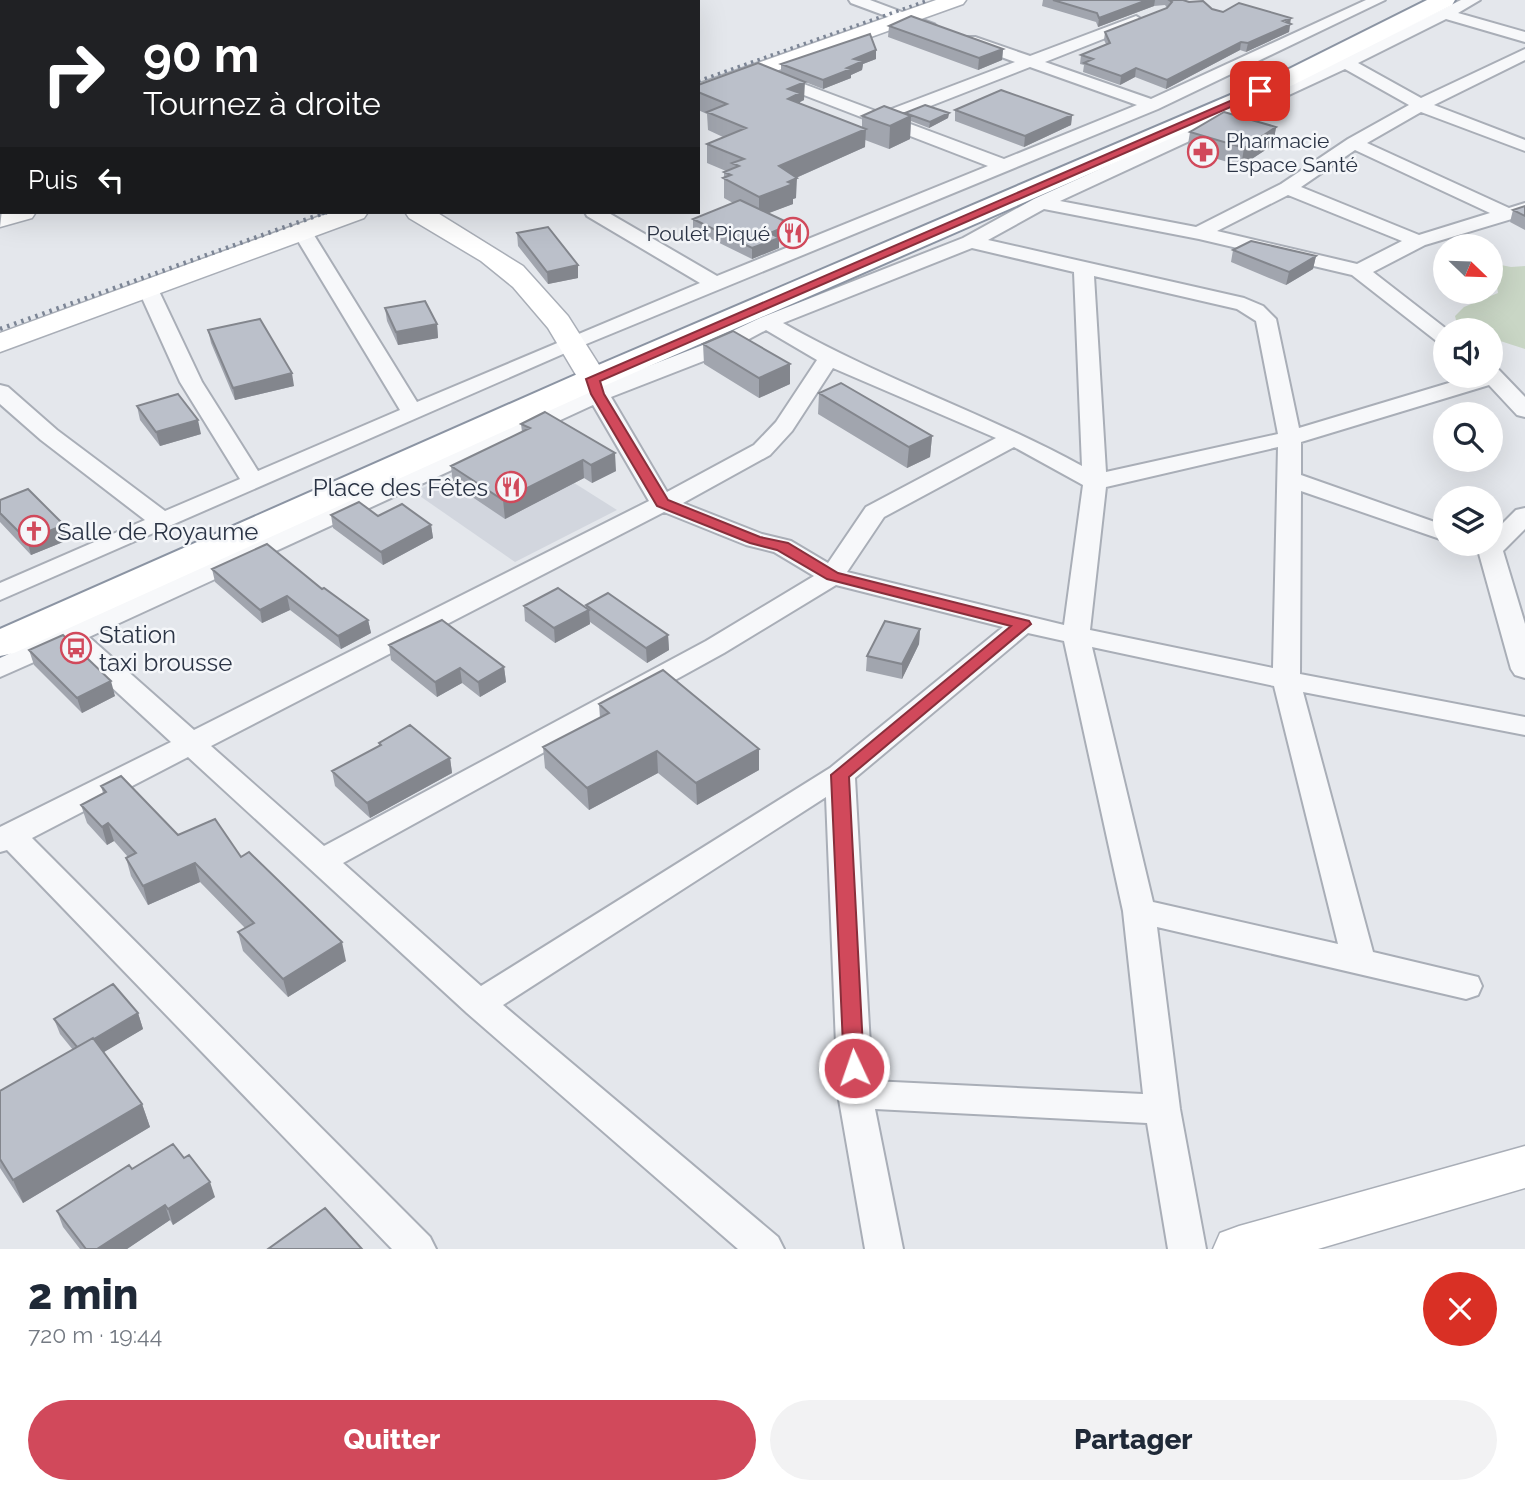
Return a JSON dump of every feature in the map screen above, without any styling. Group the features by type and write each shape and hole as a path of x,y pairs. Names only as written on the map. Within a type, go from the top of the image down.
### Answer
{"highway":[{"path":"0,644 587,370 1262,74 1411,0"},
{"path":"0,618 587,370 1186,124 1444,7"}],"main road":[{"path":"761,47 878,8 903,9 956,0"},
{"path":"700,91 757,72 903,9"},
{"path":"0,317 301,221 343,214"},
{"path":"421,214 515,274 587,370"},
{"path":"0,343 148,289 301,221"},
{"path":"1262,1246 1525,1167"}],"street":[{"path":"856,0 878,8"},
{"path":"0,668 72,636 587,370 717,285 1152,105 1378,0"},
{"path":"0,593 253,481 413,414 587,370 712,350 767,322 970,242 1041,203 1346,63 1444,7 1473,0"},
{"path":"1444,7 1525,37"},
{"path":"903,9 951,34 1152,105"},
{"path":"884,118 1147,16"},
{"path":"1199,233 1287,188 1353,143 1421,104 1525,54"},
{"path":"1346,63 1430,110 1521,140"},
{"path":"757,72 1005,166"},
{"path":"1353,143 1516,211"},
{"path":"1287,188 1418,241"},
{"path":"1041,203 1199,233 1359,271 1433,329"},
{"path":"1359,271 1418,241 1516,211"},
{"path":"597,214 717,285"},
{"path":"301,221 413,414"},
{"path":"970,242 1256,310 1266,319 1290,438 1286,680 1359,961"},
{"path":"1084,268 1095,482 1076,635 1139,911 1162,1110 1187,1249"},
{"path":"148,289 191,382 253,481"},
{"path":"767,322 829,358 1014,438 1095,482 1290,438 1453,388"},
{"path":"417,1249 5,838 764,450 829,358"},
{"path":"587,370 662,503 755,540 782,547 832,576 1023,624 1286,680 1525,726"},
{"path":"1503,387 1525,410"},
{"path":"0,393 48,435 163,522"},
{"path":"321,861 715,647 832,576 876,512 1014,438"},
{"path":"1288,478 1433,529"},
{"path":"1503,531 1525,515"},
{"path":"1485,556 1525,669"},
{"path":"479,1004 840,775 1023,624"},
{"path":"72,636 479,1004 765,1249"},
{"path":"840,775 855,1094 884,1249"},
{"path":"1139,911 1466,986"},
{"path":"855,1094 1162,1110"}],"shaded area":[{"path":"514,445 617,510 515,562 414,492"}],"green space":[{"path":"1503,265 1525,266 1525,349 1503,342 1503,318 1456,318 1464,307 1471,304 1503,304"}],"building":[{"path":"1053,0 1147,0 1099,18 1097,13"},
{"path":"1169,0 1203,1 1212,9 1223,12 1239,3 1291,18 1283,21 1291,24 1248,43 1241,42 1167,80 1136,68 1121,76 1084,63 1093,59 1081,55 1110,43 1105,32 1167,8 1172,2"},
{"path":"911,16 1003,49 979,58 889,26"},
{"path":"870,34 876,50 854,59 863,61 847,68 851,69 823,80 781,64"},
{"path":"758,63 805,82 788,89 800,93 788,99 866,129 779,166 797,178 788,182 793,184 759,197 723,178 731,175 724,172 739,166 732,163 744,159 707,144 746,128 707,112 727,104 700,93 700,84"},
{"path":"1001,90 1072,115 1025,136 955,110"},
{"path":"925,105 949,113 930,122 905,113"},
{"path":"884,106 911,116 890,126 862,116"},
{"path":"1224,112 1276,127 1244,148 1190,132"},
{"path":"740,200 791,224 770,233 779,238 752,248 693,219"},
{"path":"1525,206 1525,216 1513,210"},
{"path":"548,227 578,265 547,272 517,233"},
{"path":"1251,241 1316,256 1289,272 1233,250"},
{"path":"425,301 437,324 396,332 385,308"},
{"path":"260,319 292,373 233,388 208,330"},
{"path":"733,331 790,364 759,378 703,344"},
{"path":"841,383 932,436 909,447 819,393"},
{"path":"178,394 198,420 156,432 137,406"},
{"path":"545,412 615,453 591,465 583,460 503,500 451,466 530,428 521,424"},
{"path":"28,489 64,525 27,540 0,513 0,500"},
{"path":"359,502 378,516 402,504 431,525 381,552 331,515"},
{"path":"267,544 322,589 368,620 338,636 287,596 260,610 212,569"},
{"path":"558,588 589,610 554,628 524,606"},
{"path":"608,593 668,635 646,648 586,605"},
{"path":"442,620 504,667 478,682 460,668 435,682 389,645"},
{"path":"885,621 920,629 902,664 867,656"},
{"path":"63,635 111,681 77,698 29,650"},
{"path":"663,670 759,749 696,783 657,751 587,788 543,747 609,713 599,704"},
{"path":"410,725 450,758 367,803 332,771 381,745 379,743"},
{"path":"121,776 178,835 215,819 241,857 249,852 342,942 283,979 238,932 254,923 195,863 143,886 126,858 136,853 108,823 102,827 81,805 106,792 101,786"},
{"path":"113,984 138,1013 77,1047 54,1019"},
{"path":"93,1038 142,1104 13,1180 0,1159 0,1091"},
{"path":"173,1144 184,1158 189,1155 210,1182 168,1209 165,1205 97,1249 86,1249 57,1211 129,1165 132,1169"},
{"path":"325,1208 362,1249 268,1249"}],"railway":[{"path":"700,80 929,0"},
{"path":"0,329 321,214"}],"place":[{"name":"Pharmacie Espace Santé","path":"1203,152"},
{"name":"Poulet Piqué","path":"793,233"},
{"name":"Place des Fêtes","path":"511,487"},
{"name":"Salle de Royaume","path":"34,531"},
{"name":"Station taxi brousse","path":"76,648"}],"route":[{"path":"854,1068 840,775 1023,624 832,576 782,547 755,540 662,503 598,394 593,379 1260,91"}]}
